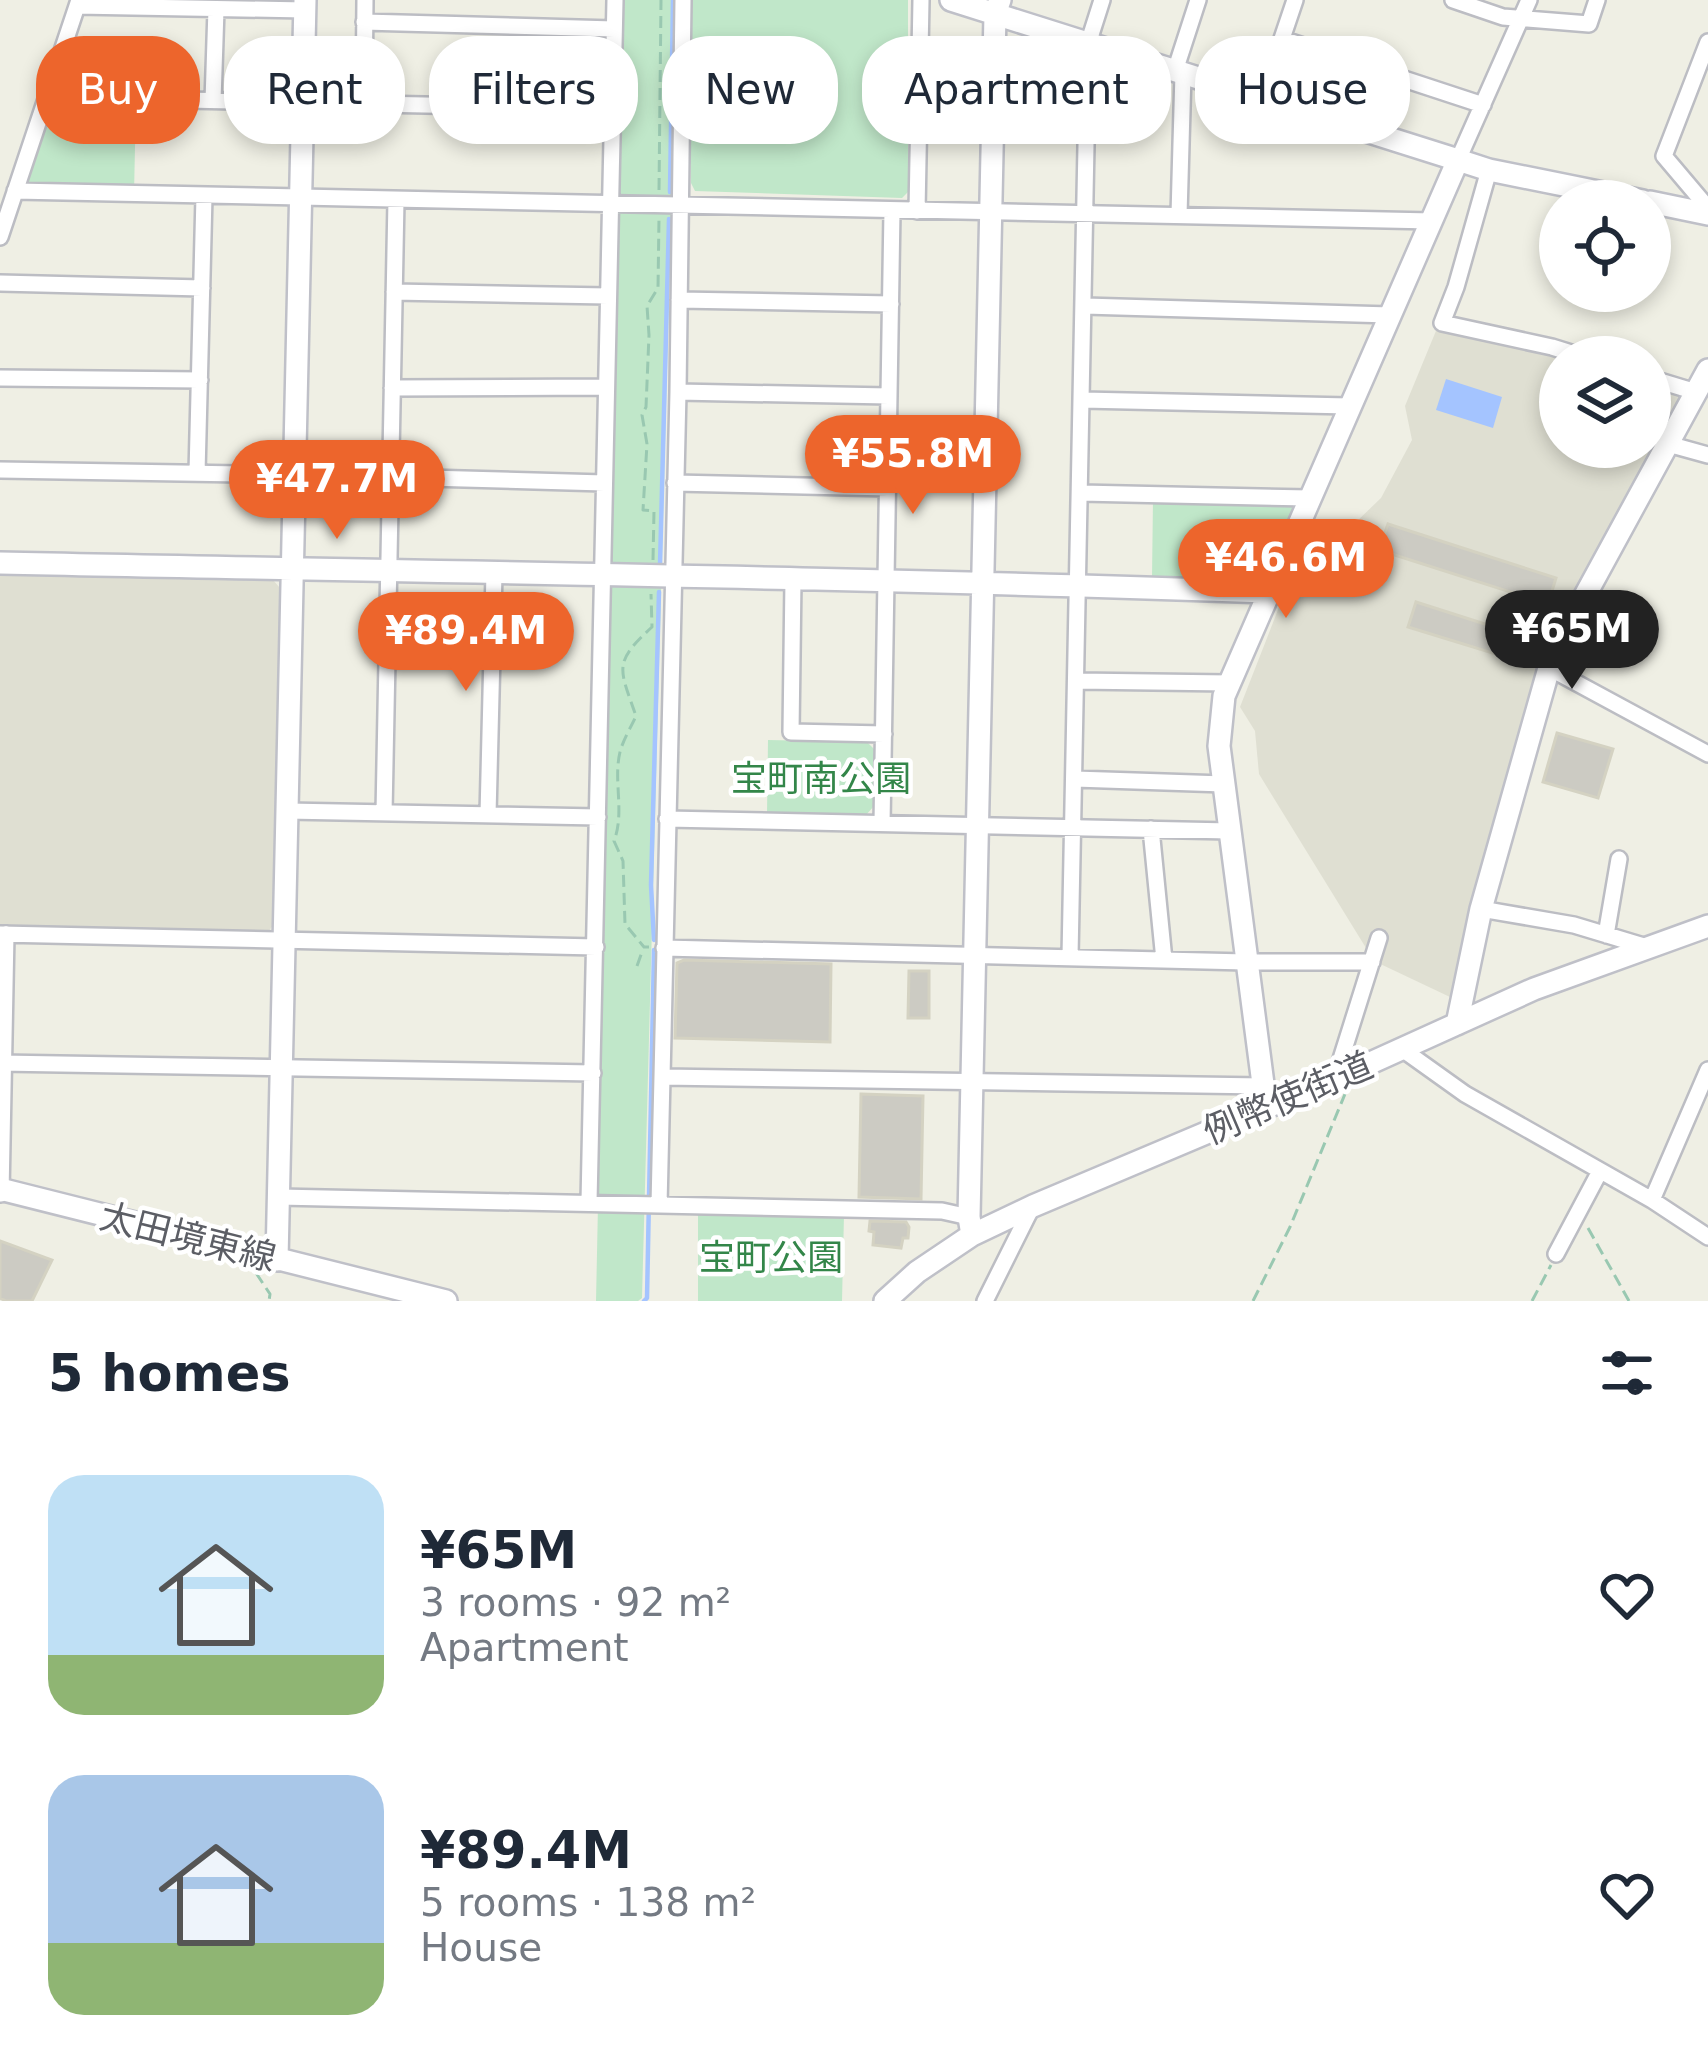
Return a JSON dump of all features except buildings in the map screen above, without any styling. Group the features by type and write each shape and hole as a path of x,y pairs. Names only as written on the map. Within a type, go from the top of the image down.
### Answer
{"street":[{"path":"364,0 364,36"},
{"path":"614,36 615,0"},
{"path":"659,1205 667,819 663,578 675,483 683,0"},
{"path":"917,211 920,0"},
{"path":"951,0 997,7 1068,36"},
{"path":"1091,36 1102,0"},
{"path":"1179,215 1179,72 1198,0"},
{"path":"1283,36 1294,0"},
{"path":"1453,0 1503,16 1588,24 1597,0"},
{"path":"662,1077 1264,1096 1219,746 1224,696 1529,0"},
{"path":"67,36 78,3 216,9 305,5 304,36"},
{"path":"279,1197 942,1211 971,1226 989,211 997,7"},
{"path":"213,101 216,9"},
{"path":"364,22 614,29"},
{"path":"1708,41 1664,156 1708,211"},
{"path":"1171,70 1195,77"},
{"path":"1410,81 1483,105"},
{"path":"200,101 224,101"},
{"path":"0,237 36,128"},
{"path":"278,1260 302,144"},
{"path":"590,1202 612,144"},
{"path":"1070,956 1087,144"},
{"path":"1407,144 1539,180"},
{"path":"1489,170 1442,323 1539,344"},
{"path":"15,191 1432,220"},
{"path":"196,473 204,196"},
{"path":"384,813 396,200"},
{"path":"1671,206 1708,211"},
{"path":"882,824 892,211"},
{"path":"0,283 202,288"},
{"path":"394,292 608,296"},
{"path":"679,301 890,304"},
{"path":"1085,306 1390,315"},
{"path":"1671,440 1708,370"},
{"path":"0,379 200,380"},
{"path":"1671,384 1696,392"},
{"path":"392,388 606,387"},
{"path":"678,392 889,396"},
{"path":"1083,400 1349,406"},
{"path":"1671,445 1708,454"},
{"path":"1457,1024 1481,910 1549,668 1656,468"},
{"path":"0,470 295,475"},
{"path":"392,477 604,483"},
{"path":"675,483 888,488"},
{"path":"1081,493 1309,498"},
{"path":"0,563 1267,592"},
{"path":"488,815 494,573"},
{"path":"793,579 790,732 884,734"},
{"path":"1549,668 1708,754"},
{"path":"1077,681 1229,682"},
{"path":"1075,779 1224,784"},
{"path":"287,811 598,817"},
{"path":"667,819 1230,831"},
{"path":"1151,829 1164,960"},
{"path":"1606,935 1619,859"},
{"path":"1481,910 1574,926 1649,947"},
{"name":"例幣使街道","path":"885,1301 971,1226 1033,1206 1264,1096 1345,1074 1534,989 1708,926"},
{"path":"1,1191 3,934 596,947"},
{"path":"1345,1074 1379,938"},
{"path":"664,948 1372,962"},
{"path":"1402,1049 1465,1094 1708,1237"},
{"path":"2,1063 593,1073"},
{"path":"1652,1200 1708,1070"},
{"path":"1556,1254 1599,1172"},
{"name":"太田境東線","path":"1,1191 446,1301"},
{"path":"985,1301 1033,1206"}],"path":[{"path":"661,0 658,288 647,306 650,335 642,416 647,444 643,510 654,512 663,578 650,604 652,627 626,651 623,662 637,716 619,755 620,808 614,841 625,880 625,924 644,947 664,948"},
{"path":"637,966 644,947"},
{"path":"1253,1301 1290,1227 1345,1074"},
{"path":"1579,1210 1629,1301"},
{"path":"235,1249 263,1281 269,1301"},
{"path":"1532,1301 1556,1254"}],"shaded area":[{"path":"1438,326 1539,348 1539,468 1642,468 1548,647 1450,997 1374,961 1259,774 1255,731 1240,707 1301,551 1328,549 1381,498 1412,440 1405,406"},
{"path":"1671,389 1682,392 1671,413"},
{"path":"0,572 273,580 280,588 275,923 268,932 0,928"}],"green space":[{"path":"623,0 677,0 676,36 662,36 662,144 673,144 642,1298 596,1301 620,144 638,144 638,36 622,36"},
{"path":"691,0 908,0 908,36 862,36 862,144 908,144 908,192 902,198 695,191 691,144 838,144 838,36 691,36"},
{"path":"36,127 36,144 135,144 134,194 15,191"},
{"path":"1153,499 1289,502 1296,511 1268,572 1255,579 1152,578"},
{"name":"宝町南公園","path":"768,740 867,742 875,750 874,806 866,815 767,814"},
{"name":"宝町公園","path":"698,1212 844,1215 842,1301 698,1301"}],"water":[{"path":"1446,379 1502,397 1493,428 1436,410"}],"waterway":[{"path":"670,192 673,0"},
{"path":"660,565 669,219"},
{"path":"654,940 651,885 659,592"},
{"path":"644,1301 654,950"}]}
